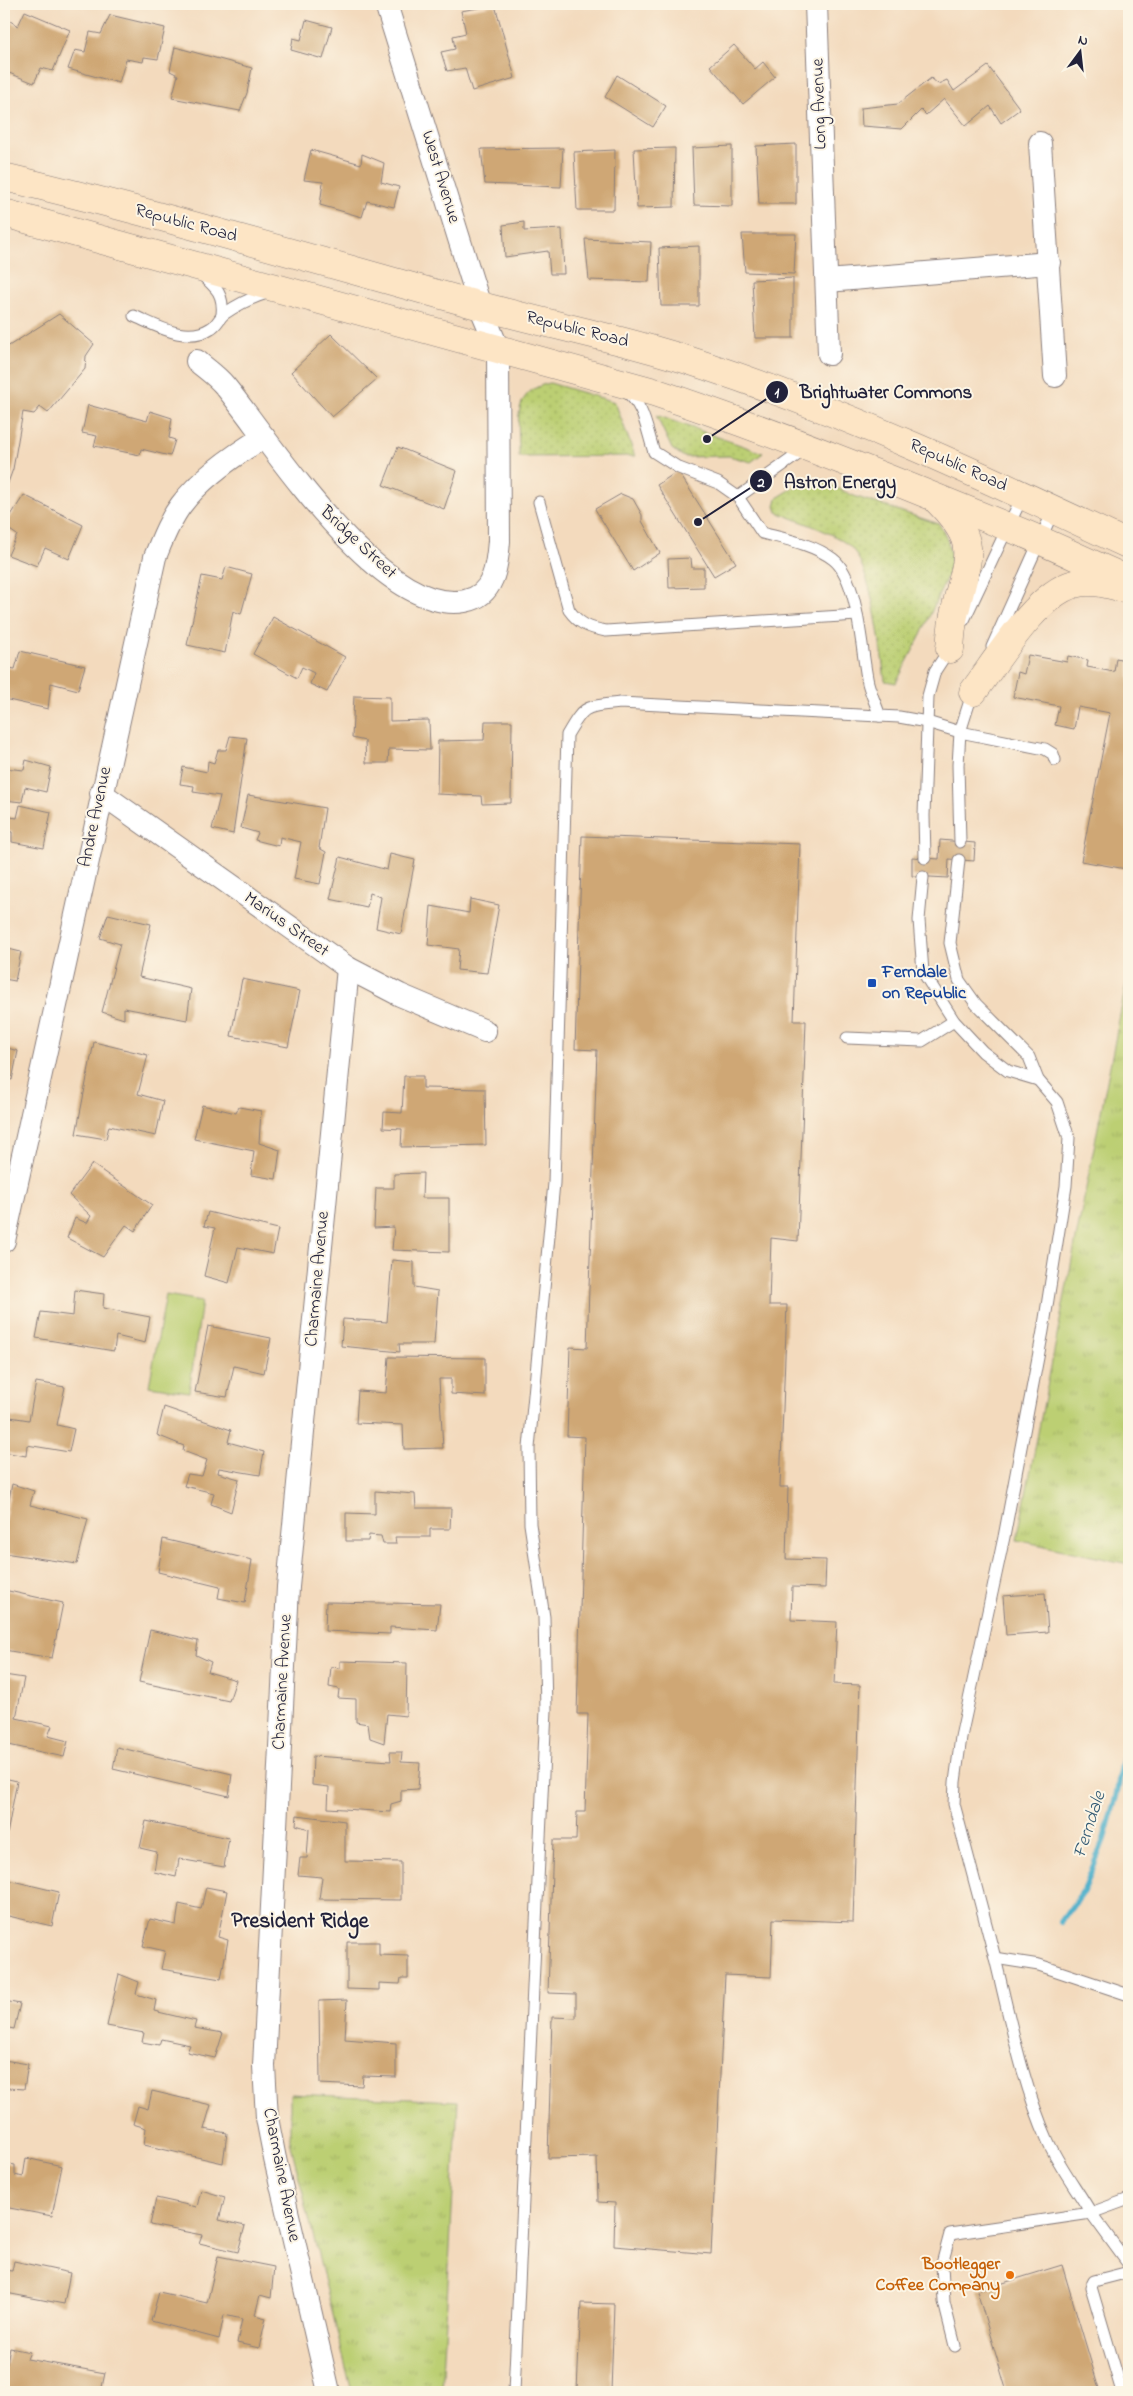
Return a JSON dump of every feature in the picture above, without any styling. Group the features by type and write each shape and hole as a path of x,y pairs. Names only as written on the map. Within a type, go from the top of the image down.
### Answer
{"main road":[{"path":"4,160 47,188"},
{"name":"Republic Road","path":"4,177 480,306 629,343 706,366 794,398 896,439 1054,509 1129,545"},
{"name":"Republic Road","path":"4,213 596,375 739,420 1009,527 1129,580"},
{"path":"4,230 39,223"},
{"path":"935,498 955,518 963,530 968,558 955,608 950,649"},
{"path":"973,692 1024,624 1051,596 1074,584 1092,582 1129,590"}],"street":[{"name":"West Avenue","path":"386,4 480,306 498,349"},
{"name":"Long Avenue","path":"816,4 829,354"},
{"path":"1040,143 1055,376"},
{"path":"827,281 1049,263"},
{"name":"Bridge Street","path":"197,360 224,384 314,502 351,542 378,566 410,590 436,600 455,603 476,599 490,584 497,565 500,464 498,349"},
{"name":"Andre Avenue","path":"4,1240 101,793 155,557 166,529 180,506 198,486 238,453 264,437"},
{"name":"Marius Street","path":"101,793 348,968 400,995 485,1031"},
{"name":"Charmaine Avenue","path":"329,2392 274,2159 266,2118 264,2066 288,1587 348,968"}],"lane":[{"path":"191,264 213,285 224,300 222,315"},
{"path":"134,316 169,332 192,335 212,328 222,315 256,296 281,288"},
{"path":"596,375 630,394 639,406 654,452 679,468 718,483 738,497 762,533 807,546 834,560 845,574 857,615 868,683 880,716"},
{"path":"738,497 808,447"},
{"path":"924,858 928,696 936,671 950,649 1023,495"},
{"path":"538,502 569,610 577,621 593,629 606,630 857,615"},
{"path":"960,842 958,765 960,732 973,692 1054,509"},
{"path":"514,2392 546,1710 544,1617 530,1524 530,1448 554,1183 567,735 580,714 587,707 620,703 880,716 927,722 960,732 1045,749 1054,754 1055,760"},
{"path":"959,860 950,943 959,980 976,1004 1029,1057 1038,1080 1057,1102 1069,1138 1069,1163 1025,1434 961,1737 954,1793 958,1825 1022,2064 1039,2119 1049,2143 1091,2213 1129,2265"},
{"path":"923,877 919,920 923,972 964,1034 997,1064 1008,1071 1038,1080"},
{"path":"847,1038 922,1040 954,1021"},
{"path":"995,1958 1039,1965 1129,1995"},
{"path":"955,2346 944,2302 942,2264 950,2234 1091,2213 1129,2199"},
{"path":"1122,2392 1091,2287 1094,2281 1129,2272"}],"green space":[{"path":"550,383 615,402 635,456 519,457 518,422 522,401 528,393 537,387"},
{"path":"656,415 763,453 751,462 729,456 684,457 672,449"},
{"path":"818,479 854,496 939,524 947,540 951,557 950,570 921,635 896,683 885,681 874,607 863,568 856,553 847,544 830,534 777,512 775,506 777,498 803,482"},
{"path":"1129,969 1129,1564 1017,1540"},
{"path":"166,1295 202,1301 189,1392 149,1386"},
{"path":"290,2094 458,2101 442,2392 352,2392 290,2141"}],"building":[{"path":"495,5 515,78 472,91 465,68 447,71 441,52 455,49 453,36 466,33 461,11"},
{"path":"25,11 70,30 53,71 41,68 34,83 4,71 4,17 18,26"},
{"path":"110,15 165,28 158,59 144,57 143,62 126,59 119,83 68,69 75,50 85,52 90,32 101,34"},
{"path":"306,20 332,27 323,59 291,50 293,38 301,40"},
{"path":"734,45 755,69 763,62 775,77 743,104 710,66"},
{"path":"175,47 252,68 247,93 240,111 172,98 178,75 170,71"},
{"path":"988,66 1020,109 1001,123 990,106 966,126 944,99 926,115 921,110 902,129 862,126 861,108 898,104 931,78 938,84 947,80 954,91"},
{"path":"617,75 666,106 653,127 605,97"},
{"path":"796,144 796,204 759,204 756,146"},
{"path":"732,146 732,206 694,205 692,148"},
{"path":"563,148 561,187 485,184 481,149"},
{"path":"675,148 674,207 637,208 634,149"},
{"path":"311,150 361,164 362,154 384,163 381,182 399,187 394,207 367,201 362,217 320,205 323,182 304,180"},
{"path":"615,150 614,210 577,210 574,152"},
{"path":"524,222 524,231 562,229 564,274 550,274 548,251 505,257 503,225"},
{"path":"742,234 796,234 794,274 745,272"},
{"path":"585,239 651,242 649,282 589,280"},
{"path":"699,246 699,306 661,306 659,248"},
{"path":"793,278 793,338 755,338 752,280"},
{"path":"59,314 94,344 86,356 85,369 48,413 40,407 34,414 23,412 13,469 4,494 4,349"},
{"path":"331,334 377,379 332,417 291,372"},
{"path":"88,405 147,421 150,411 172,418 169,438 175,440 170,456 141,449 140,455 94,446 97,436 82,433"},
{"path":"398,447 457,471 444,509 383,485"},
{"path":"678,471 736,563 714,576 657,485"},
{"path":"621,494 633,499 642,515 642,521 660,553 633,571 595,509"},
{"path":"24,495 83,525 69,559 45,548 37,566 8,555 17,535 4,526"},
{"path":"691,558 692,568 704,568 704,587 669,588 668,559"},
{"path":"226,567 252,574 241,614 233,611 225,653 187,645 202,576 222,580"},
{"path":"273,617 345,657 327,692 310,684 314,673 302,667 297,678 253,654"},
{"path":"20,651 85,666 78,690 51,683 48,709 4,699 4,667 15,669"},
{"path":"1028,655 1067,662 1068,656 1088,660 1087,667 1114,672 1116,658 1129,661 1129,854 1126,869 1081,861 1110,713 1078,707 1074,729 1055,725 1059,706 1013,697 1018,672 1024,674"},
{"path":"354,696 390,697 390,721 429,720 430,750 389,749 388,763 366,763 365,741 352,738"},
{"path":"485,721 512,721 511,803 482,804 481,796 437,794 438,741 484,740"},
{"path":"230,736 247,738 233,834 212,829 220,796 193,792 194,786 180,784 183,767 207,772 208,761 214,763 218,750 226,750"},
{"path":"26,760 51,767 46,792 25,787 22,802 4,800 4,768 24,770"},
{"path":"248,795 325,808 319,848 326,852 320,884 294,879 301,842 280,837 279,846 255,840 258,833 241,828"},
{"path":"20,805 51,812 44,848 12,842 12,832 4,830 4,816 17,818"},
{"path":"582,836 800,844 794,1021 806,1021 798,1241 771,1238 769,1305 787,1305 780,1487 788,1487 786,1559 826,1560 825,1588 792,1587 791,1620 837,1622 834,1684 860,1685 853,1922 773,1919 771,1977 725,1975 711,2254 614,2246 615,2203 598,2202 597,2157 548,2158 552,2017 576,2018 576,1994 548,1993 553,1840 576,1840 577,1812 585,1812 588,1714 577,1714 585,1437 567,1436 570,1347 587,1348 597,1050 575,1049"},
{"path":"940,840 975,843 974,861 949,859 948,878 912,876 912,857 939,859"},
{"path":"390,854 415,860 401,934 376,928 381,897 370,893 367,907 330,899 340,857 387,870"},
{"path":"470,899 499,905 487,973 457,970 459,949 428,945 431,906 469,913"},
{"path":"108,914 151,924 139,977 191,989 187,1020 124,1008 124,1019 102,1012 120,944 100,938"},
{"path":"4,948 21,952 15,981 4,979"},
{"path":"242,979 300,991 288,1047 231,1036"},
{"path":"94,1042 148,1055 138,1094 163,1101 156,1136 109,1126 106,1139 76,1134"},
{"path":"4,1047 18,1051 12,1080 4,1078"},
{"path":"404,1076 423,1076 423,1088 485,1089 486,1145 401,1147 402,1129 383,1128 384,1112 402,1113"},
{"path":"202,1105 236,1113 239,1107 261,1111 259,1143 280,1150 276,1179 251,1175 254,1151 194,1139"},
{"path":"92,1164 152,1205 135,1231 126,1225 103,1257 67,1238 75,1218 87,1223 91,1216 69,1195"},
{"path":"423,1173 422,1198 449,1198 449,1252 392,1250 394,1227 374,1228 376,1188 394,1188 394,1174"},
{"path":"208,1212 278,1229 273,1254 238,1247 229,1283 204,1276 215,1228 204,1226"},
{"path":"392,1260 414,1262 414,1287 438,1291 434,1344 399,1344 400,1352 341,1346 343,1319 387,1322"},
{"path":"75,1290 104,1294 103,1308 150,1317 145,1343 116,1336 114,1351 36,1338 41,1312 73,1316"},
{"path":"208,1326 271,1338 264,1373 234,1366 227,1397 195,1392"},
{"path":"389,1357 485,1358 485,1396 451,1394 451,1379 439,1379 443,1448 404,1449 403,1425 356,1423 358,1391 386,1393"},
{"path":"36,1382 65,1387 57,1425 74,1429 69,1452 27,1445 26,1456 4,1452 10,1417 29,1420"},
{"path":"164,1407 231,1430 228,1442 264,1452 260,1475 219,1468 218,1473 239,1479 231,1512 211,1504 214,1493 184,1486 188,1474 202,1476 207,1460 183,1451 184,1446 157,1435"},
{"path":"12,1484 34,1491 30,1505 88,1519 77,1564 4,1553 4,1526"},
{"path":"375,1491 415,1494 416,1508 451,1508 450,1529 430,1529 430,1537 395,1537 396,1544 383,1544 381,1536 369,1535 368,1541 346,1541 346,1513 375,1514"},
{"path":"163,1539 252,1560 245,1603 218,1598 220,1587 158,1572"},
{"path":"4,1590 63,1603 52,1658 4,1650"},
{"path":"1045,1593 1048,1632 1006,1635 1003,1596"},
{"path":"326,1602 440,1604 437,1630 390,1627 390,1634 325,1631"},
{"path":"150,1630 198,1641 196,1655 211,1662 208,1672 236,1680 229,1701 139,1682"},
{"path":"340,1661 407,1663 406,1716 387,1714 384,1743 370,1738 368,1724 356,1722 356,1699 338,1698 339,1689 329,1687 331,1667 340,1668"},
{"path":"4,1675 24,1678 16,1718 52,1726 48,1736 68,1741 64,1757 4,1744"},
{"path":"117,1747 232,1774 229,1796 113,1769"},
{"path":"390,1752 402,1752 401,1762 420,1763 418,1789 401,1790 401,1801 391,1804 390,1812 328,1808 329,1787 312,1785 313,1756 391,1761"},
{"path":"4,1778 17,1781 6,1840 4,1839"},
{"path":"297,1815 345,1821 345,1861 401,1862 401,1900 319,1899 322,1877 298,1875 300,1858 307,1858 309,1829 296,1825"},
{"path":"146,1821 229,1838 224,1867 179,1859 176,1877 154,1872 157,1852 140,1848"},
{"path":"4,1879 59,1892 52,1926 4,1915"},
{"path":"206,1887 227,1891 218,1937 228,1940 221,1979 161,1969 165,1951 143,1946 150,1919 176,1925 179,1904 201,1909"},
{"path":"347,1942 379,1942 379,1955 408,1956 408,1978 401,1978 400,1984 379,1983 379,1990 347,1989"},
{"path":"119,1974 139,1982 136,1994 156,2000 154,2011 196,2021 194,2028 223,2033 215,2058 187,2052 190,2045 161,2039 159,2045 142,2042 144,2033 107,2026"},
{"path":"347,2000 345,2039 396,2043 396,2077 363,2076 362,2086 320,2084 319,2001"},
{"path":"4,2001 20,2004 14,2029 4,2027"},
{"path":"4,2060 28,2064 24,2089 9,2088 6,2105 4,2105"},
{"path":"152,2091 211,2105 204,2129 227,2133 223,2163 144,2145 146,2128 133,2124 138,2106 148,2109"},
{"path":"26,2158 62,2166 52,2216 4,2207 4,2163 15,2165 15,2175 23,2177"},
{"path":"201,2190 225,2197 219,2220 245,2226 238,2252 199,2243 202,2235 150,2225 156,2198 197,2207"},
{"path":"218,2256 274,2267 271,2298 260,2295 255,2315 266,2318 259,2348 237,2343 242,2319 224,2315 219,2339 151,2321 159,2292 207,2303"},
{"path":"14,2261 70,2273 64,2304 6,2293 4,2297 4,2270 12,2271"},
{"path":"1062,2265 1100,2392 1007,2392 977,2291"},
{"path":"581,2303 614,2304 611,2392 570,2392 571,2389 577,2390"},
{"path":"10,2348 30,2352 27,2359 105,2373 101,2392 31,2392 4,2388 4,2363 7,2364"}],"waterway":[{"name":"Ferndale","path":"1129,1596 1129,1645"},
{"name":"Ferndale","path":"1061,1922 1084,1890 1104,1839 1116,1797 1129,1729"}],"place":[{"name":"Brightwater Commons","path":"707,439"},
{"name":"Astron Energy","path":"698,522"},
{"name":"Ferndale on Republic","path":"872,983"},
{"name":"Bootlegger Coffee Company","path":"1010,2275"}],"district":[{"name":"President Ridge","path":"300,1922"}]}
